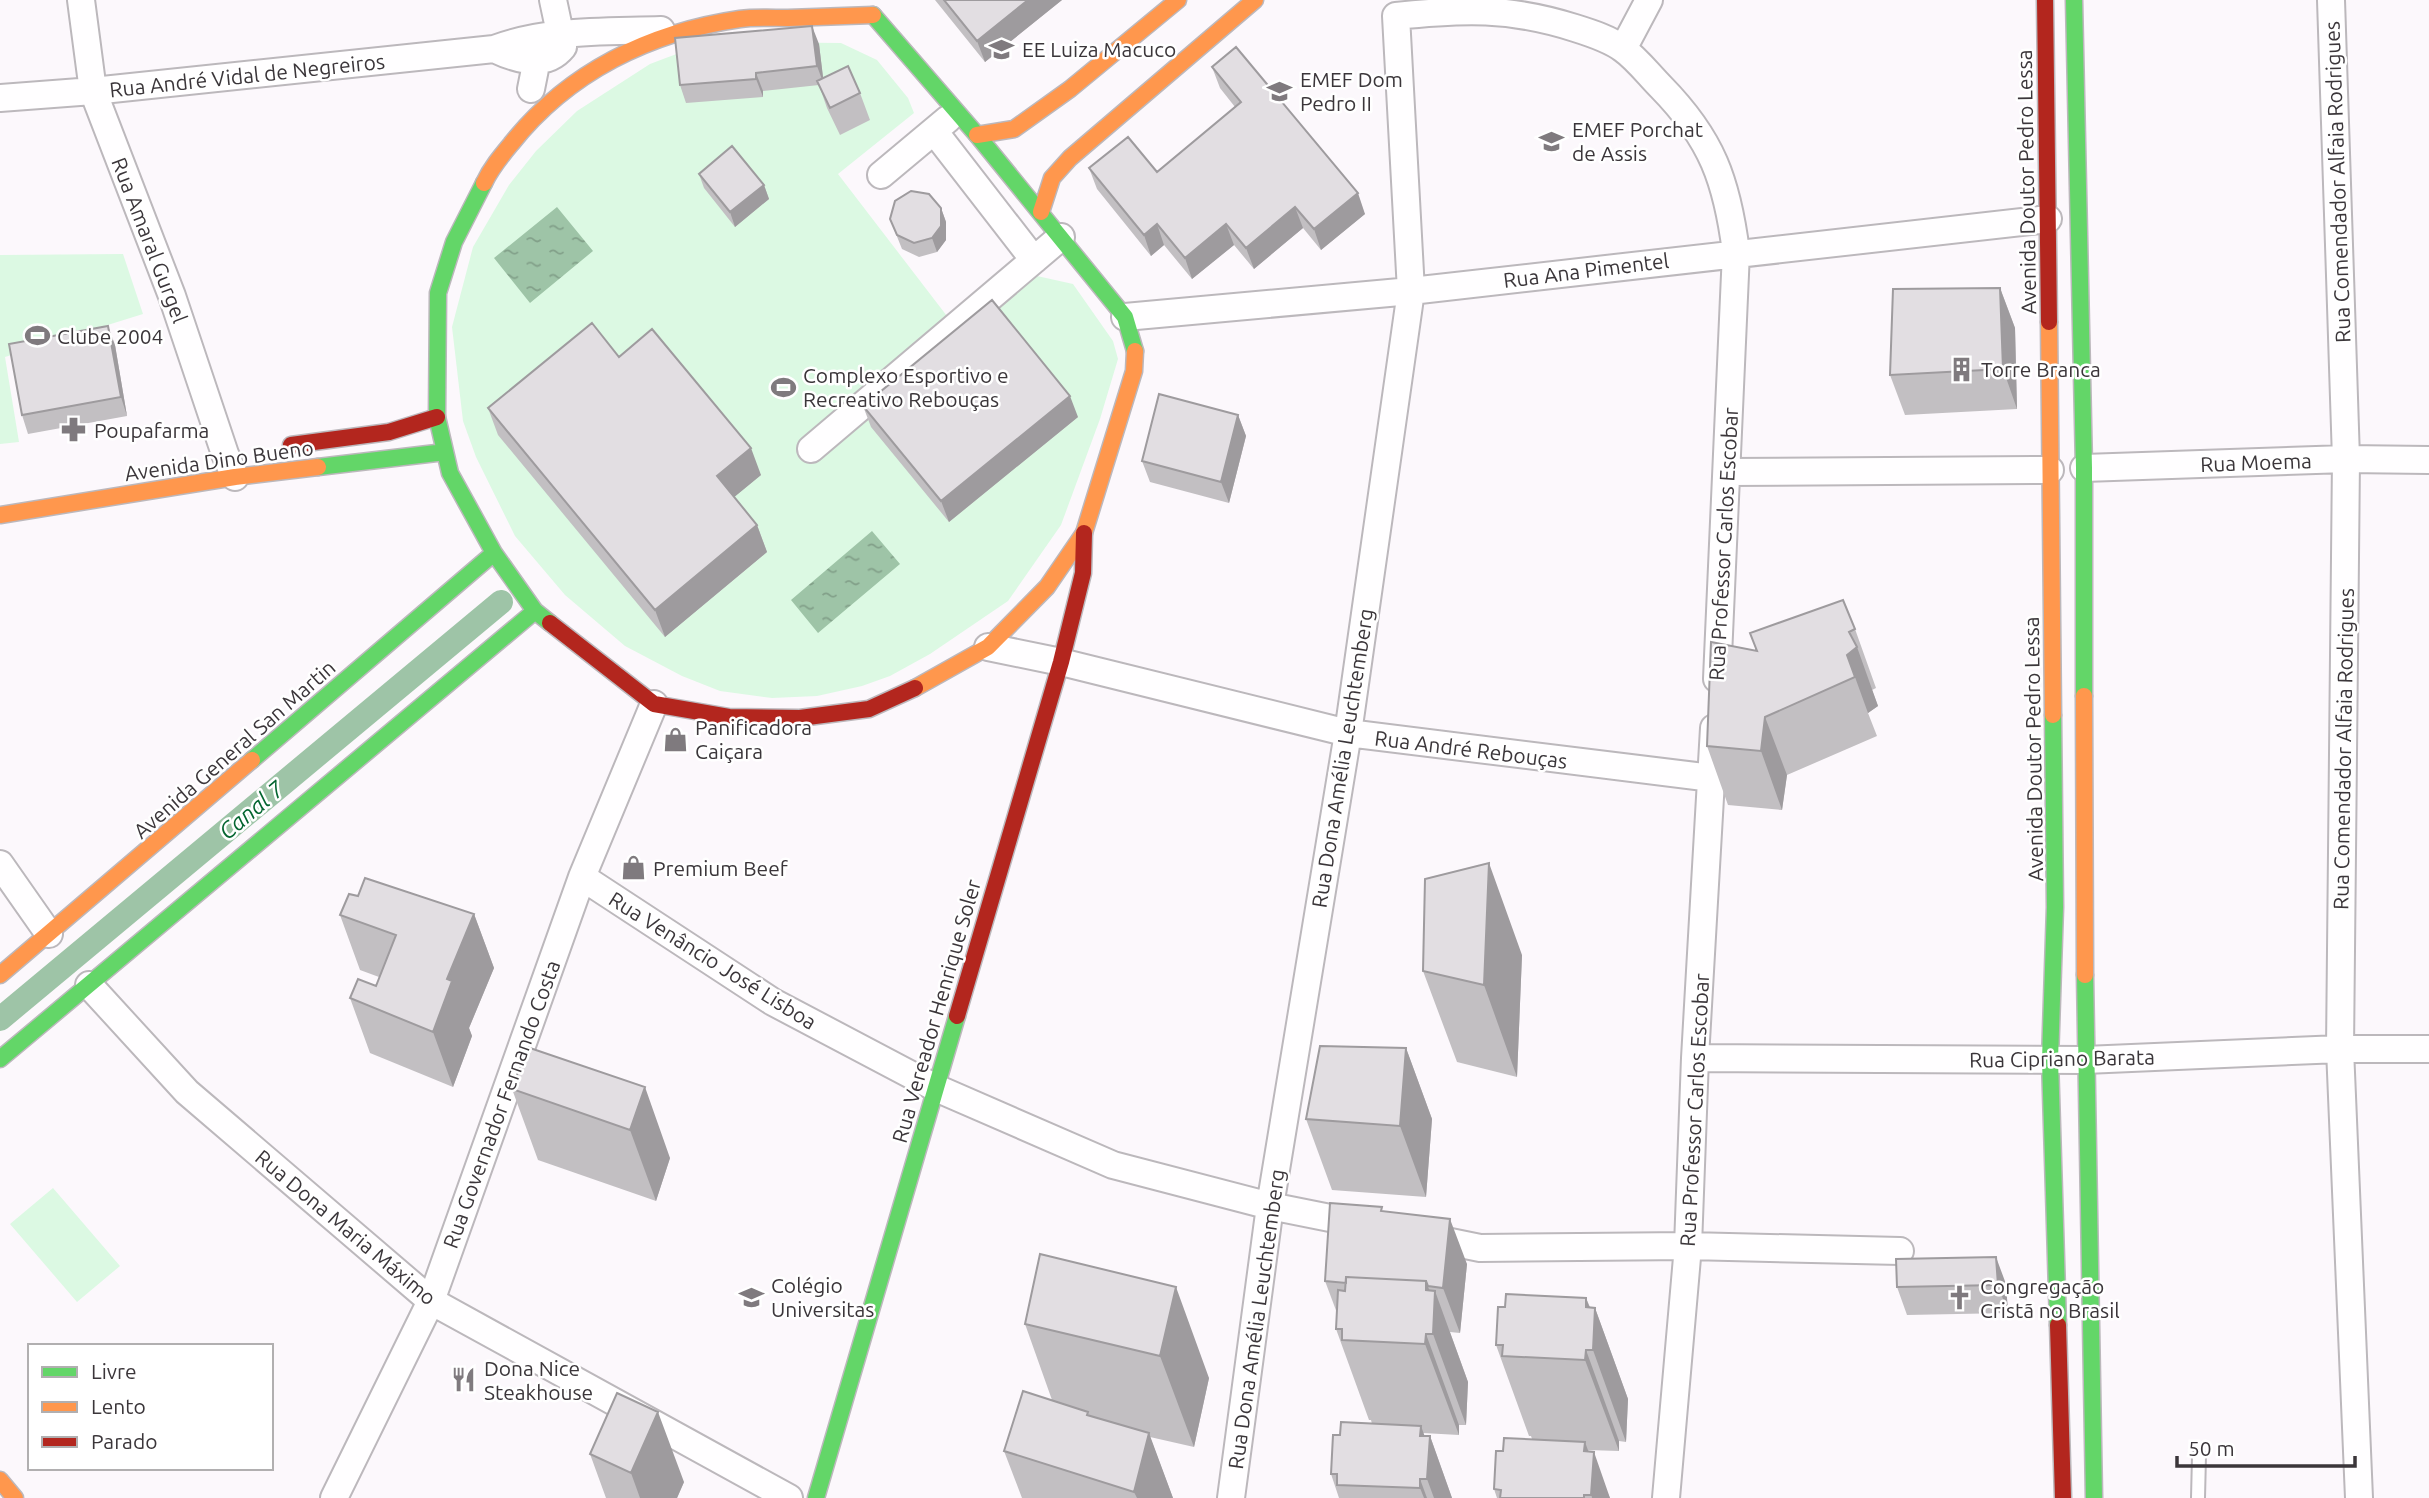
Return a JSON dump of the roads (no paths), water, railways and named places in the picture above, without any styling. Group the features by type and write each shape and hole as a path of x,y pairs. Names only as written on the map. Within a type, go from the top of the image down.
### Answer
{"main road":[{"path":"977,135 1014,129 1070,89 1178,0"},
{"path":"1041,212 1052,178 1066,153 1255,0"},
{"name":"Avenida Doutor Pedro Lessa","path":"2045,0 2055,907 2050,1060 2063,1498"},
{"path":"2074,0 2084,468 2085,1060 2094,1498"},
{"path":"875,8 1125,317 1135,347 1135,371 1084,533 1046,587 988,647 929,681 869,709 800,718 729,717 654,704 535,611 494,553 450,473 437,417 436,341 438,293 454,242 490,170 528,122 562,92 600,66 640,45 683,30 742,19 875,8"},
{"path":"1034,113 1047,130"},
{"name":"Avenida Dino Bueno","path":"280,447 389,432 437,417"},
{"name":"Avenida Dino Bueno","path":"0,515 228,460 445,452"},
{"name":"Rua Vereador Henrique Soler","path":"816,1498 1061,662 1083,573 1084,533"},
{"name":"Avenida General San Martin","path":"0,975 494,553"},
{"path":"0,1059 535,611"},
{"path":"0,1480 15,1498"}],"street":[{"name":"Rua Amaral Gurgel","path":"81,0 93,91 172,296 228,460"},
{"path":"539,47 541,0"},
{"path":"528,122 531,89 524,70 539,47 553,0"},
{"path":"1623,49 1649,0"},
{"name":"Rua Comendador Alfaia Rodrigues","path":"2331,0 2346,459 2340,1049 2359,1498"},
{"name":"Rua Professor Carlos Escobar","path":"1388,8 1507,13 1535,17 1592,33 1623,49 1693,124 1713,157 1730,208 1736,252 1721,687 1712,779 1695,1058 1688,1247 1665,1498"},
{"name":"Rua Dona Amélia Leuchtemberg","path":"1231,1498 1270,1206 1348,733 1411,291 1388,8"},
{"path":"539,47 683,30"},
{"name":"Rua André Vidal de Negreiros","path":"0,98 93,91 494,49 539,47"},
{"path":"881,175 957,111"},
{"path":"934,131 1034,260"},
{"name":"Rua Ana Pimentel","path":"1125,317 1411,291 1736,252 2048,219"},
{"path":"811,449 1061,237"},
{"name":"Rua Moema","path":"2084,468 2346,459 2429,460"},
{"path":"1727,472 2050,470"},
{"name":"Rua André Rebouças","path":"988,647 1061,662 1348,733 1712,779"},
{"name":"Rua Governador Fernando Costa","path":"334,1498 431,1301 582,877 654,704"},
{"path":"0,864 48,934"},
{"name":"Rua Venâncio José Lisboa","path":"582,877 773,1002 936,1088 1113,1165 1270,1206 1480,1248 1688,1247 1900,1251"},
{"name":"Rua Dona Maria Máximo","path":"89,985 187,1092 431,1301 789,1498"},
{"name":"Rua Cipriano Barata","path":"1695,1058 2085,1060 2340,1049 2429,1049"}],"lane":[{"path":"2198,1498 2199,1456"}],"water":[{"path":"557,207 593,251 530,303 494,258"},
{"path":"872,531 900,564 818,633 791,600"}],"waterway":[{"name":"Canal 7","path":"0,1019 501,602"}],"place":[{"name":"EE Luiza Macuco","path":"1002,49"},
{"name":"EMEF Dom Pedro II","path":"1280,91"},
{"name":"EMEF Porchat de Assis","path":"1552,141"},
{"name":"Clube 2004","path":"37,336"},
{"name":"Torre Branca","path":"1961,369"},
{"name":"Complexo Esportivo e Recreativo Rebouças","path":"783,387"},
{"name":"Poupafarma","path":"74,430"},
{"name":"Panificadora Caiçara","path":"675,739"},
{"name":"Premium Beef","path":"633,868"},
{"name":"Colégio Universitas","path":"751,1297"},
{"name":"Congregação Cristã no Brasil","path":"1960,1298"},
{"name":"Dona Nice Steakhouse","path":"464,1380"}]}
